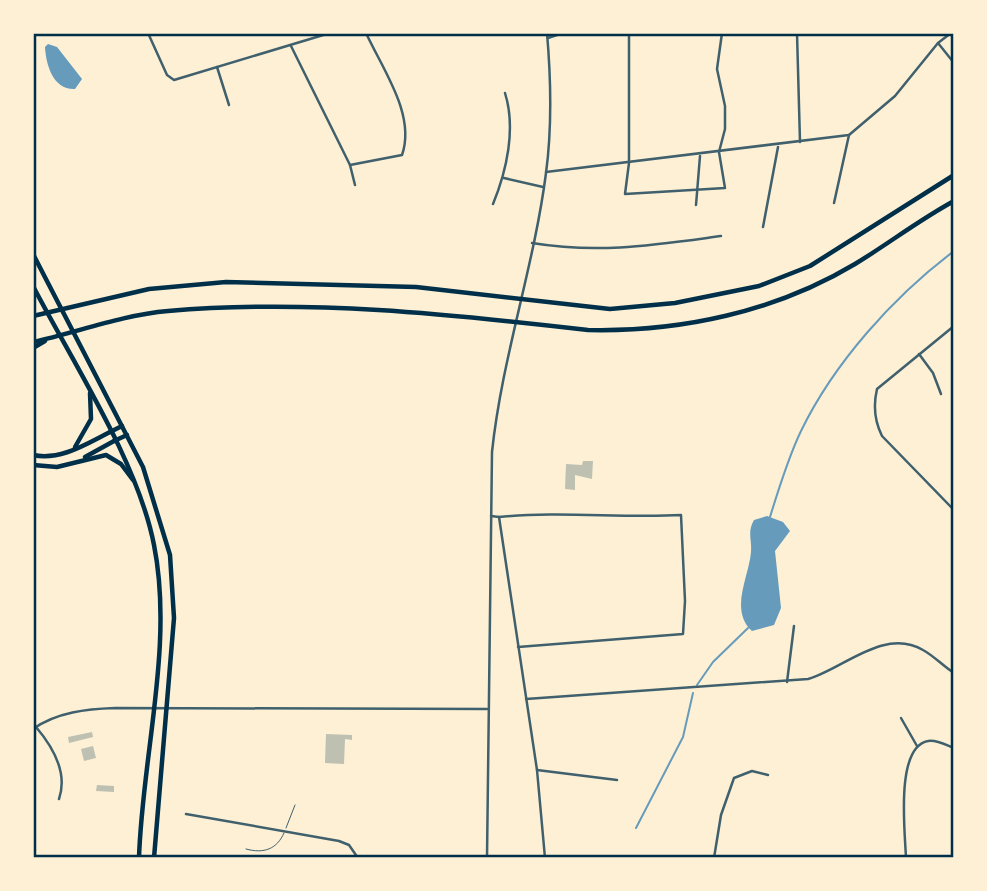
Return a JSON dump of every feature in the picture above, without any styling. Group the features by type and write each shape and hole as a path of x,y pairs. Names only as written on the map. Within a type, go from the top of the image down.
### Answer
{"highway":[{"path":"33,316 149,289 226,282 416,287 610,309 676,303 759,286 810,266 954,175"},
{"path":"33,342 133,316 167,311 247,307 341,307 588,330 628,331 689,324 758,307 815,285 853,265 954,201"},
{"path":"33,254 150,484 170,555 174,594 154,858"},
{"path":"33,286 133,480 156,554 158,643 139,858"},
{"path":"33,348 52,338"},
{"path":"73,449 91,419 90,393"},
{"path":"33,455 54,456 122,426"},
{"path":"78,461 127,435"},
{"path":"33,465 57,467 106,455 121,464 133,480"}],"street":[{"path":"148,33 170,79 186,78 330,33"},
{"path":"350,165 402,155 408,138 406,120 366,33"},
{"path":"486,858 495,419 544,187 550,109 547,36 563,33"},
{"path":"629,33 629,163 625,194 697,192 725,188 719,152 725,129 725,106 717,69 722,33"},
{"path":"797,33 800,142"},
{"path":"546,172 778,146 849,135 895,96 938,43 951,33"},
{"path":"938,43 954,63"},
{"path":"291,46 350,165 355,185"},
{"path":"217,67 229,105"},
{"path":"493,204 504,178 511,121 505,93"},
{"path":"834,203 849,135"},
{"path":"763,227 778,146"},
{"path":"696,205 700,154"},
{"path":"504,178 544,187"},
{"path":"532,243 574,250 610,250 721,236"},
{"path":"954,326 877,389 874,403 876,424 882,436 954,510"},
{"path":"919,354 933,373 941,394"},
{"path":"491,516 534,512 612,517 681,515 685,601 683,634 518,647"},
{"path":"499,517 537,770 545,858"},
{"path":"786,682 794,626"},
{"path":"526,699 786,682 825,674 857,655 890,644 912,645 954,673"},
{"path":"59,799 63,788 61,772 51,745 35,728 56,717 86,710 152,707 487,709"},
{"path":"901,718 917,747"},
{"path":"906,858 906,776 909,758 917,747 934,740 954,748"},
{"path":"537,770 617,780"},
{"path":"713,858 721,815 734,778 752,771 768,775"},
{"path":"186,814 286,829 340,841 349,845 358,858"}],"lane":[{"path":"246,849 256,852 273,848 286,829 295,805"}],"water":[{"path":"48,44 57,47 82,79 75,89 61,85 52,75 45,47"},
{"path":"767,516 783,522 790,531 775,551 781,608 774,625 752,631 745,623 742,613 742,593 750,562 752,524 754,520"}],"building":[{"path":"583,461 593,461 592,479 575,475 575,490 565,489 566,464 582,465"},
{"path":"92,732 93,737 69,743 68,737"},
{"path":"326,734 352,735 352,740 345,739 344,764 325,763"},
{"path":"93,746 96,758 84,761 81,749"},
{"path":"97,785 114,786 114,792 96,791"}],"waterway":[{"path":"770,517 796,441 830,381 887,310 954,251"},
{"path":"697,685 713,662 748,628"},
{"path":"636,828 683,737 693,693"}]}
